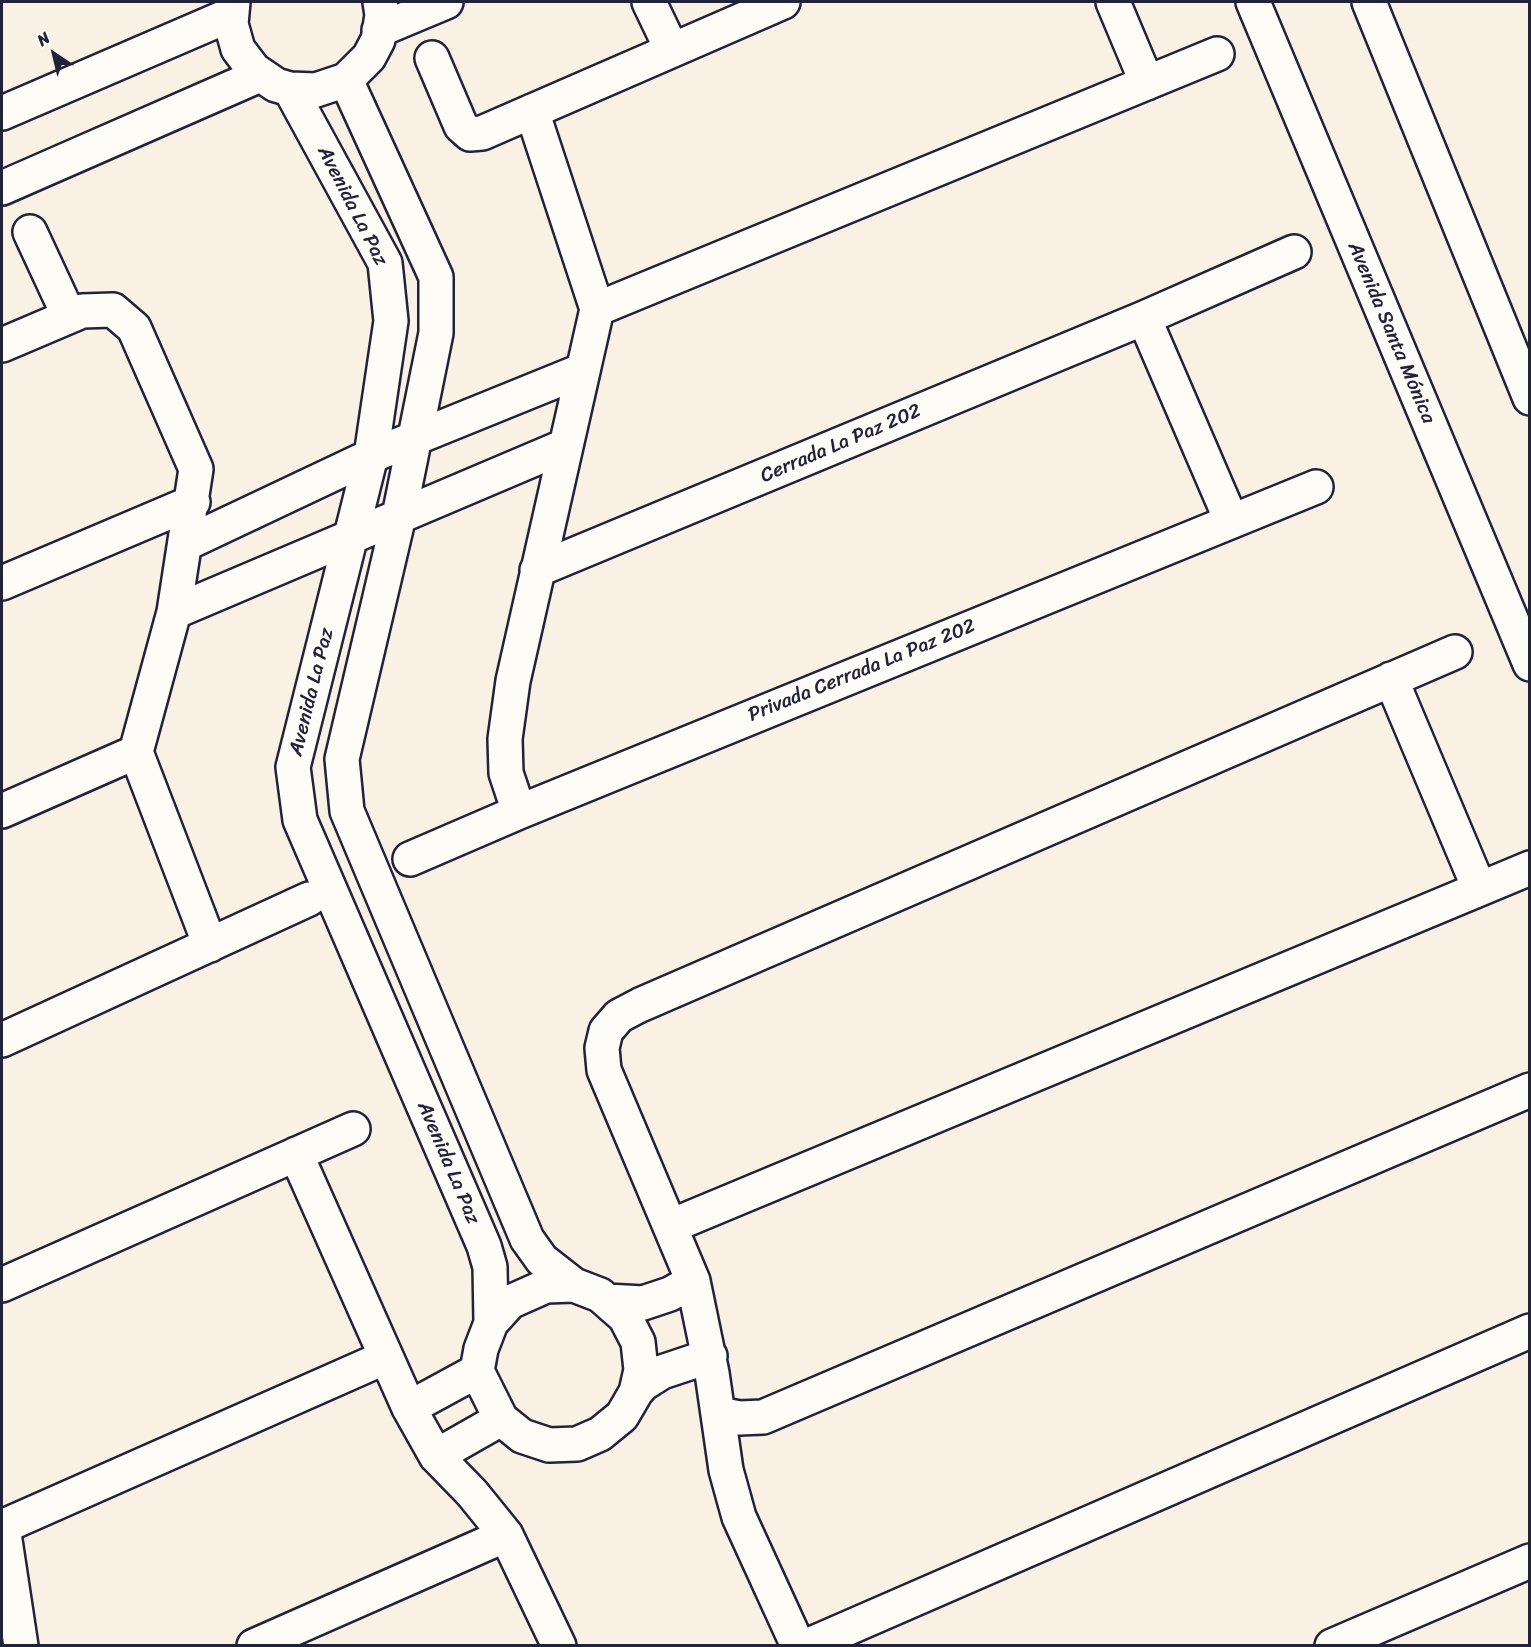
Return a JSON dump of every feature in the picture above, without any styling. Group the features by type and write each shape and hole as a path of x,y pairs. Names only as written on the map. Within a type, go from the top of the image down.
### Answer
{"street":[{"path":"2,113 232,8 231,24 238,49 260,75 276,85 290,89 316,90 345,80 369,57 378,40 380,16 446,2"},
{"path":"649,2 672,50"},
{"path":"432,58 461,126 471,134 482,133 783,2"},
{"path":"1113,2 1147,83"},
{"name":"Avenida Santa Mónica","path":"1253,2 1530,664"},
{"path":"1369,2 1530,398"},
{"path":"597,309 1217,54"},
{"path":"2,188 260,75"},
{"path":"345,80 436,277 436,333 399,516 342,759 347,811 527,1239 542,1260 574,1286"},
{"name":"Avenida La Paz","path":"290,89 385,263 391,321 371,456 293,767 300,820 483,1246 490,1267 491,1323"},
{"path":"519,812 506,773 505,739 513,681 597,309 532,111"},
{"path":"30,232 69,316"},
{"name":"Cerrada La Paz 202","path":"537,570 1144,318 1294,252"},
{"path":"2,345 82,311 113,310 134,328 196,469 187,543 174,612 136,752 210,945"},
{"path":"1144,318 1231,520"},
{"path":"187,543 371,456 583,370"},
{"path":"174,612 566,446"},
{"name":"Privada Cerrada La Paz 202","path":"410,859 519,812 1231,520 1316,488"},
{"path":"2,583 193,502"},
{"path":"798,1646 739,1516 726,1470 710,1356 693,1281 604,1070 602,1048 606,1030 619,1016 1455,652"},
{"path":"1391,679 1479,888"},
{"path":"2,811 136,752"},
{"path":"670,1226 1530,868"},
{"path":"2,1040 309,899"},
{"path":"719,1414 739,1418 763,1417 1530,1090"},
{"path":"2,1285 352,1130"},
{"path":"296,1154 409,1407 436,1456 472,1493 506,1535 560,1646"},
{"path":"607,1301 643,1303 670,1294 693,1281"},
{"path":"636,1392 640,1370 638,1342 626,1317 600,1295 574,1286 546,1286 510,1302 491,1323 481,1349 477,1371 501,1419 522,1436 549,1445 577,1444 600,1434 622,1416 643,1384 662,1372 710,1356"},
{"path":"807,1646 1530,1331"},
{"path":"21,1646 2,1527 386,1357"},
{"path":"409,1407 477,1371"},
{"path":"436,1456 501,1419"},
{"path":"254,1646 506,1535"},
{"path":"1332,1646 1530,1562"}]}
